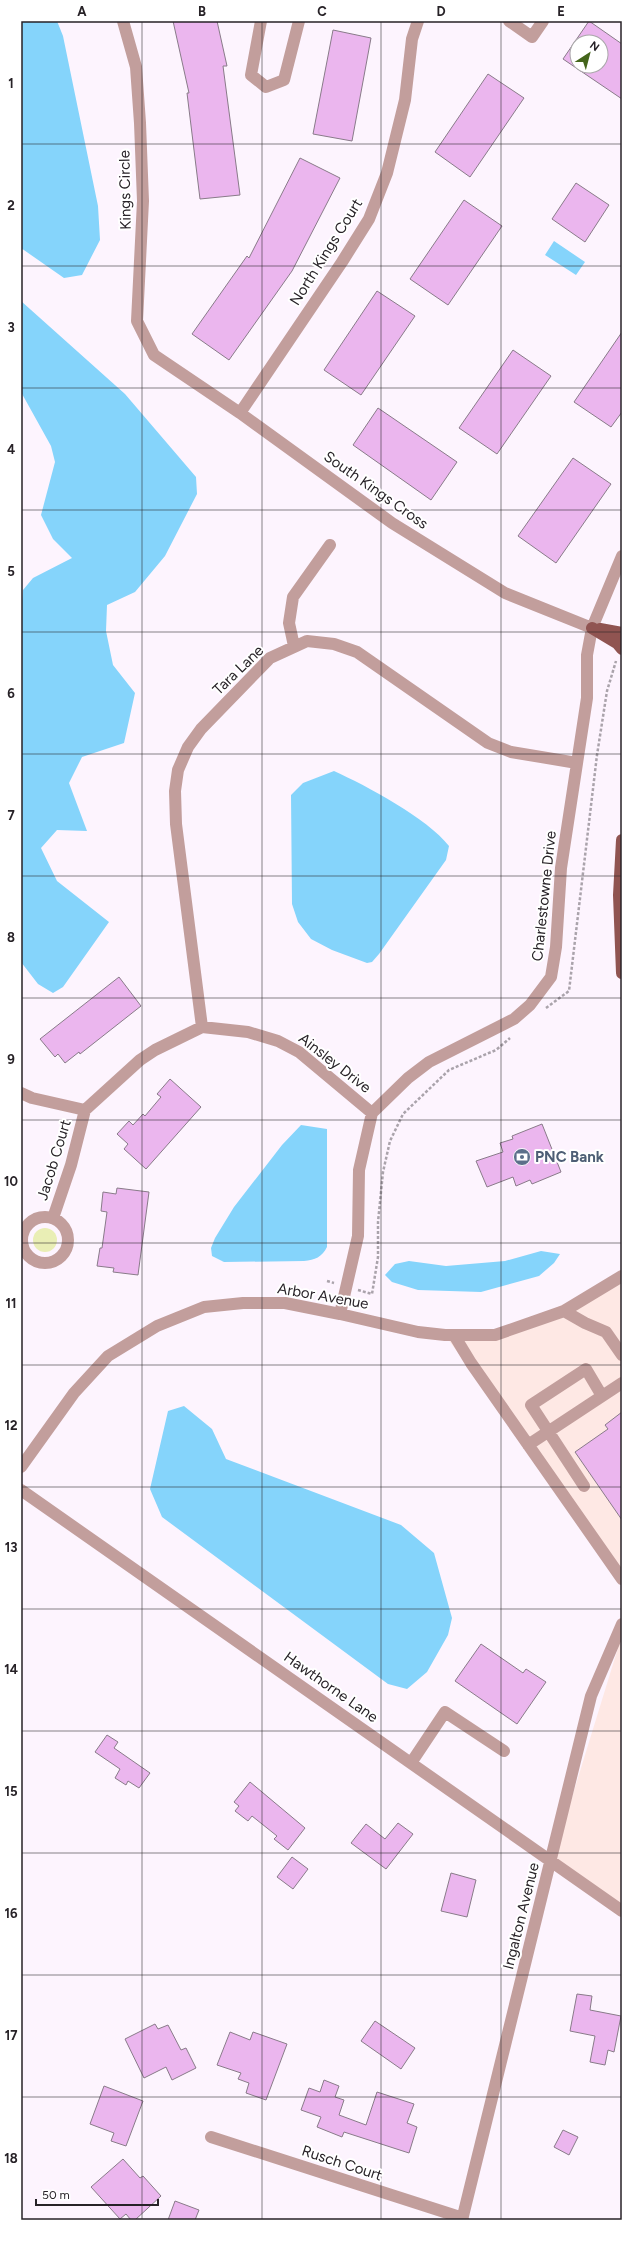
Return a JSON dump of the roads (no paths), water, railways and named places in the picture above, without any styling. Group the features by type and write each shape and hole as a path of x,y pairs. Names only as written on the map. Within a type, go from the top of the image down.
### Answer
{"main road":[{"path":"592,628 622,633"},
{"path":"592,628 617,643 621,648"},
{"path":"622,840 619,895 622,973"}],"street":[{"name":"Kings Circle","path":"123,21 136,67 140,123 143,201 137,320 154,355"},
{"path":"261,21 251,75 266,87 284,80 299,21"},
{"name":"North Kings Court","path":"240,414 342,262 369,218 387,173 405,100 412,39 418,21"},
{"path":"509,21 532,37 543,21"},
{"name":"South Kings Cross","path":"154,355 392,522 506,593 592,628"},
{"path":"294,646 289,623 293,597 330,545"},
{"path":"592,628 622,556"},
{"name":"Charlestowne Drive","path":"372,1113 408,1078 429,1062 514,1019 530,1005 551,977 556,947 561,868 587,698 587,655 592,628"},
{"name":"Tara Lane","path":"202,1027 176,824 175,791 178,770 188,747 201,729 270,658 307,641 344,646 357,652 488,743 512,752 577,763"},
{"path":"21,1093 32,1098 85,1110 140,1060 155,1050 202,1027"},
{"name":"Ainsley Drive","path":"202,1027 248,1032 278,1041 299,1052 372,1113"},
{"name":"Jacob Court","path":"53,1218 71,1165 85,1110"},
{"path":"340,1314 358,1236 359,1170 372,1113"},
{"name":"Arbor Avenue","path":"21,1467 74,1392 108,1356 157,1326 204,1307 243,1303 284,1303 418,1332 454,1335 495,1335 564,1311 622,1276"},
{"path":"564,1311 606,1332 622,1355"},
{"path":"454,1335 528,1445 622,1579"},
{"path":"584,1486 531,1405 586,1369 602,1396"},
{"path":"528,1445 622,1383"},
{"name":"Hawthorne Lane","path":"21,1490 622,1911"},
{"name":"Ingalton Avenue","path":"463,2219 552,1862 591,1696 622,1624"},
{"path":"411,1763 445,1712 504,1751"},
{"name":"Rusch Court","path":"211,2138 463,2219"}],"water":[{"path":"21,21 57,21 63,36 98,206 100,240 82,275 64,278 21,248"},
{"path":"554,241 585,262 576,275 545,255"},
{"path":"21,301 125,394 196,477 197,494 165,556 135,592 107,605 106,631 113,665 135,693 124,743 82,757 69,783 87,831 57,830 41,848 57,881 109,922 63,987 53,993 38,984 21,962 21,612 23,590 33,578 72,558 53,539 41,515 55,462 51,446 21,392"},
{"path":"334,771 363,785 412,814 439,835 449,846 446,860 379,954 372,962 367,963 332,950 311,939 298,922 292,904 291,795 303,783"},
{"path":"301,1125 327,1129 327,1247 323,1253 312,1260 304,1261 224,1262 212,1256 211,1248 215,1238 234,1207 282,1145"},
{"path":"541,1251 560,1254 554,1263 539,1276 481,1292 418,1290 392,1282 385,1275 395,1264 409,1261 446,1266 505,1261"},
{"path":"184,1406 212,1429 226,1459 401,1525 434,1553 452,1618 448,1635 427,1672 407,1689 388,1684 162,1517 150,1489 168,1411"}],"place":[{"name":"PNC Bank","path":"522,1157"}]}
